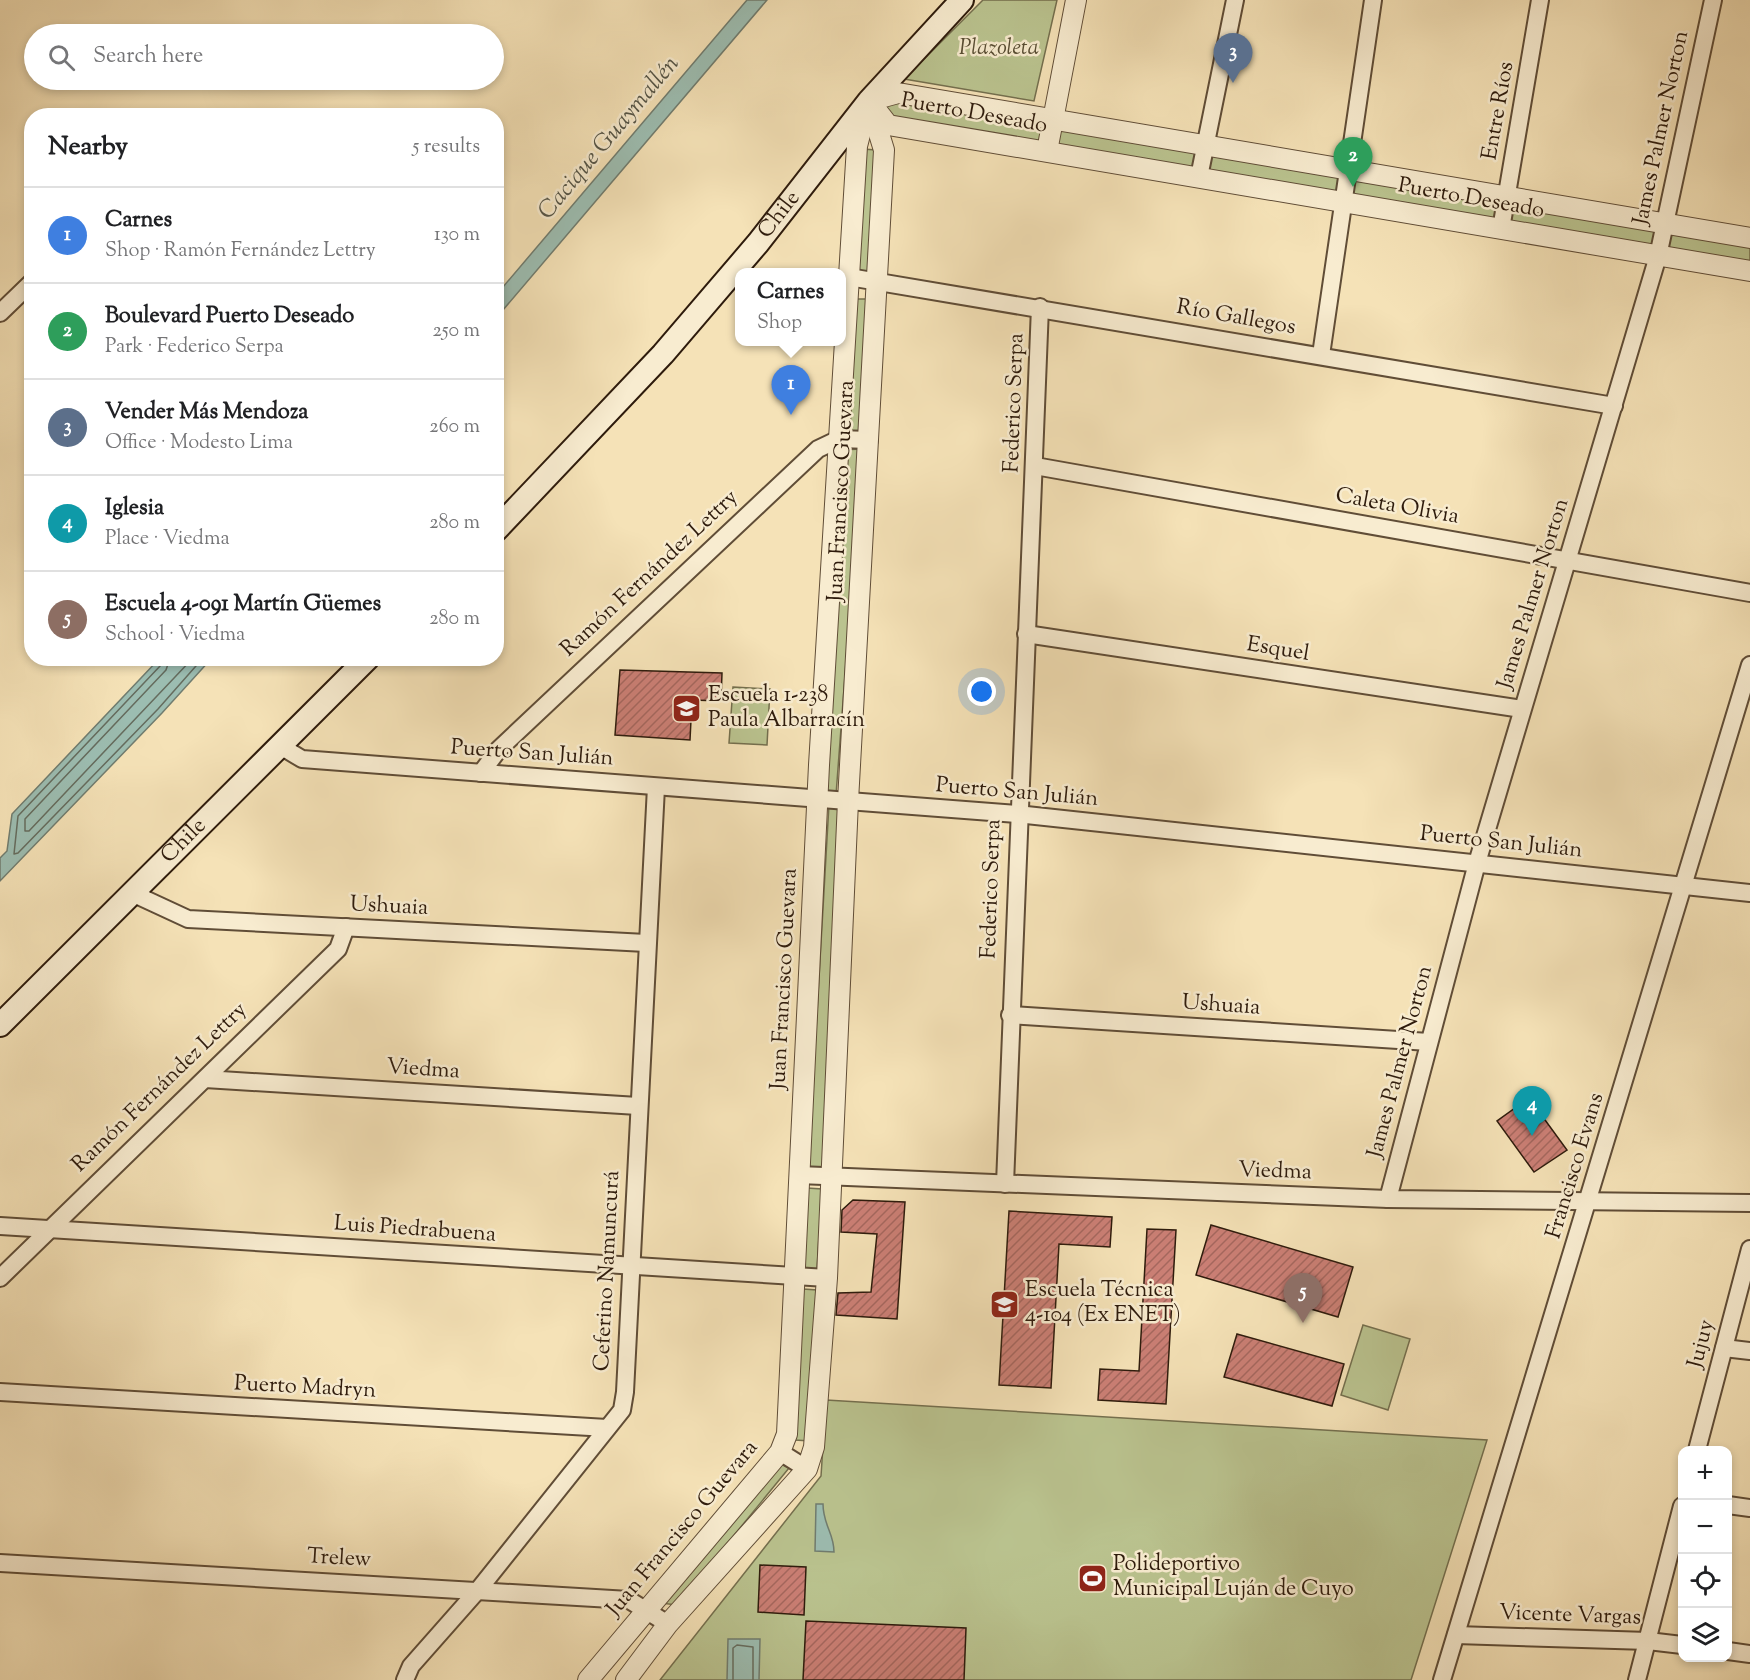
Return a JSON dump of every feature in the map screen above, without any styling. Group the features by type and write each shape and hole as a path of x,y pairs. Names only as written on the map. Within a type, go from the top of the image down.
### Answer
{"main road":[{"name":"Chile","path":"737,268 869,100 962,0"},
{"name":"Chile","path":"504,522 663,354 735,270"},
{"name":"Chile","path":"0,1025 282,747 360,666"}],"street":[{"path":"1047,150 1076,0"},
{"path":"1199,177 1235,0"},
{"path":"1321,355 1373,0"},
{"name":"Entre Ríos","path":"1501,229 1540,0"},
{"name":"James Palmer Norton","path":"1388,1199 1477,862 1658,256 1713,0"},
{"name":"Puerto Deseado","path":"1750,238 898,93 869,100 888,125 1047,150 1750,271"},
{"name":"Juan Francisco Guevara","path":"846,326 857,146 869,100"},
{"name":"Juan Francisco Guevara","path":"626,1680 668,1624 807,1469 814,1447 827,1278 848,801 884,150 869,100"},
{"name":"Río Gallegos","path":"849,277 1040,307 1614,406"},
{"path":"0,313 24,290"},
{"name":"Federico Serpa","path":"1005,1184 1017,814 1035,466 1040,307"},
{"name":"Juan Francisco Guevara","path":"588,1680 780,1452 787,1434 817,799 845,346"},
{"path":"839,439 869,440"},
{"name":"Ramón Fernández Lettry","path":"481,773 499,749 818,449 839,439"},
{"name":"Caleta Olivia","path":"1035,466 1750,593"},
{"name":"Esquel","path":"1026,634 1522,709"},
{"name":"Francisco Evans","path":"1442,1680 1750,665"},
{"name":"Puerto San Julián","path":"282,747 302,759 1017,814 1750,893"},
{"name":"Ceferino Namuncurá","path":"405,1680 411,1666 479,1589 622,1410 632,1267 646,943 656,787"},
{"name":"Ushuaia","path":"134,894 188,919 646,943"},
{"name":"Ramón Fernández Lettry","path":"0,1278 338,949 346,927"},
{"name":"Ushuaia","path":"1010,1015 1429,1042"},
{"name":"Viedma","path":"206,1079 638,1106"},
{"name":"Viedma","path":"799,1175 1388,1199 1750,1203"},
{"name":"Luis Piedrabuena","path":"0,1226 796,1278 827,1278"},
{"name":"Jujuy","path":"1698,1446 1750,1249"},
{"path":"1724,1348 1750,1351"},
{"name":"Puerto Madryn","path":"0,1392 607,1428"},
{"path":"780,1452 807,1469"},
{"path":"1732,1506 1750,1508"},
{"path":"1637,1680 1678,1525"},
{"name":"Trelew","path":"0,1563 479,1589 629,1600 668,1624"},
{"name":"Vicente Vargas","path":"1456,1635 1648,1641 1678,1644"},
{"path":"1732,1652 1750,1654"}],"green space":[{"name":"Plazoleta","path":"983,0 1057,0 1034,101 904,79"},
{"path":"898,93 1750,238 1750,271 888,125 869,101"},
{"path":"862,149 877,150 873,279 855,279"},
{"path":"849,299 872,299 865,437 840,436"},
{"path":"862,449 836,795 820,795 840,450"},
{"path":"733,687 770,689 767,745 729,743"},
{"path":"829,804 844,805 823,1170 808,1169"},
{"path":"807,1188 822,1189 817,1269 803,1268"},
{"path":"803,1289 817,1290 810,1441 795,1440"},
{"path":"1363,1325 1410,1339 1388,1410 1341,1395"},
{"name":"Polideportivo Municipal Luján de Cuyo","path":"826,1400 1487,1440 1411,1680 660,1680 821,1476"},
{"path":"777,1462 789,1468 677,1605 660,1603"}],"water":[{"path":"747,0 767,0 504,309 504,286"},
{"path":"152,666 205,666 0,881 0,858 7,851 12,814"},
{"path":"816,1504 823,1504 834,1552 815,1551"},
{"path":"728,1639 760,1639 759,1680 727,1680"}],"building":[{"path":"620,670 722,673 721,701 692,700 690,740 615,735"},
{"path":"1529,1098 1567,1150 1534,1172 1497,1121"},
{"path":"853,1200 905,1202 897,1319 836,1315 838,1293 871,1292 877,1234 841,1232 842,1210"},
{"path":"1009,1211 1112,1217 1110,1247 1059,1244 1051,1388 999,1385"},
{"path":"1211,1225 1353,1267 1338,1317 1196,1275"},
{"path":"1147,1229 1176,1230 1166,1404 1098,1400 1100,1369 1139,1371"},
{"path":"1237,1334 1344,1364 1332,1406 1224,1377"},
{"path":"760,1565 806,1567 804,1615 758,1612"},
{"path":"806,1621 966,1628 964,1680 803,1680"}],"place":[{"name":"Vender Más Mendoza","path":"1233,83"},
{"name":"Boulevard Puerto Deseado","path":"1353,187"},
{"name":"Carnes","path":"791,415"},
{"name":"Escuela 1-238 Paula Albarracín","path":"687,709"},
{"name":"Iglesia","path":"1532,1136"},
{"name":"Escuela Técnica 4-104 (Ex ENET)","path":"1004,1304"},
{"name":"Escuela 4-091 Martín Güemes","path":"1303,1323"},
{"name":"Polideportivo Municipal Luján de Cuyo","path":"1092,1578"}],"water label":[{"name":"Cacique Guaymallén","path":"609,138"}]}
